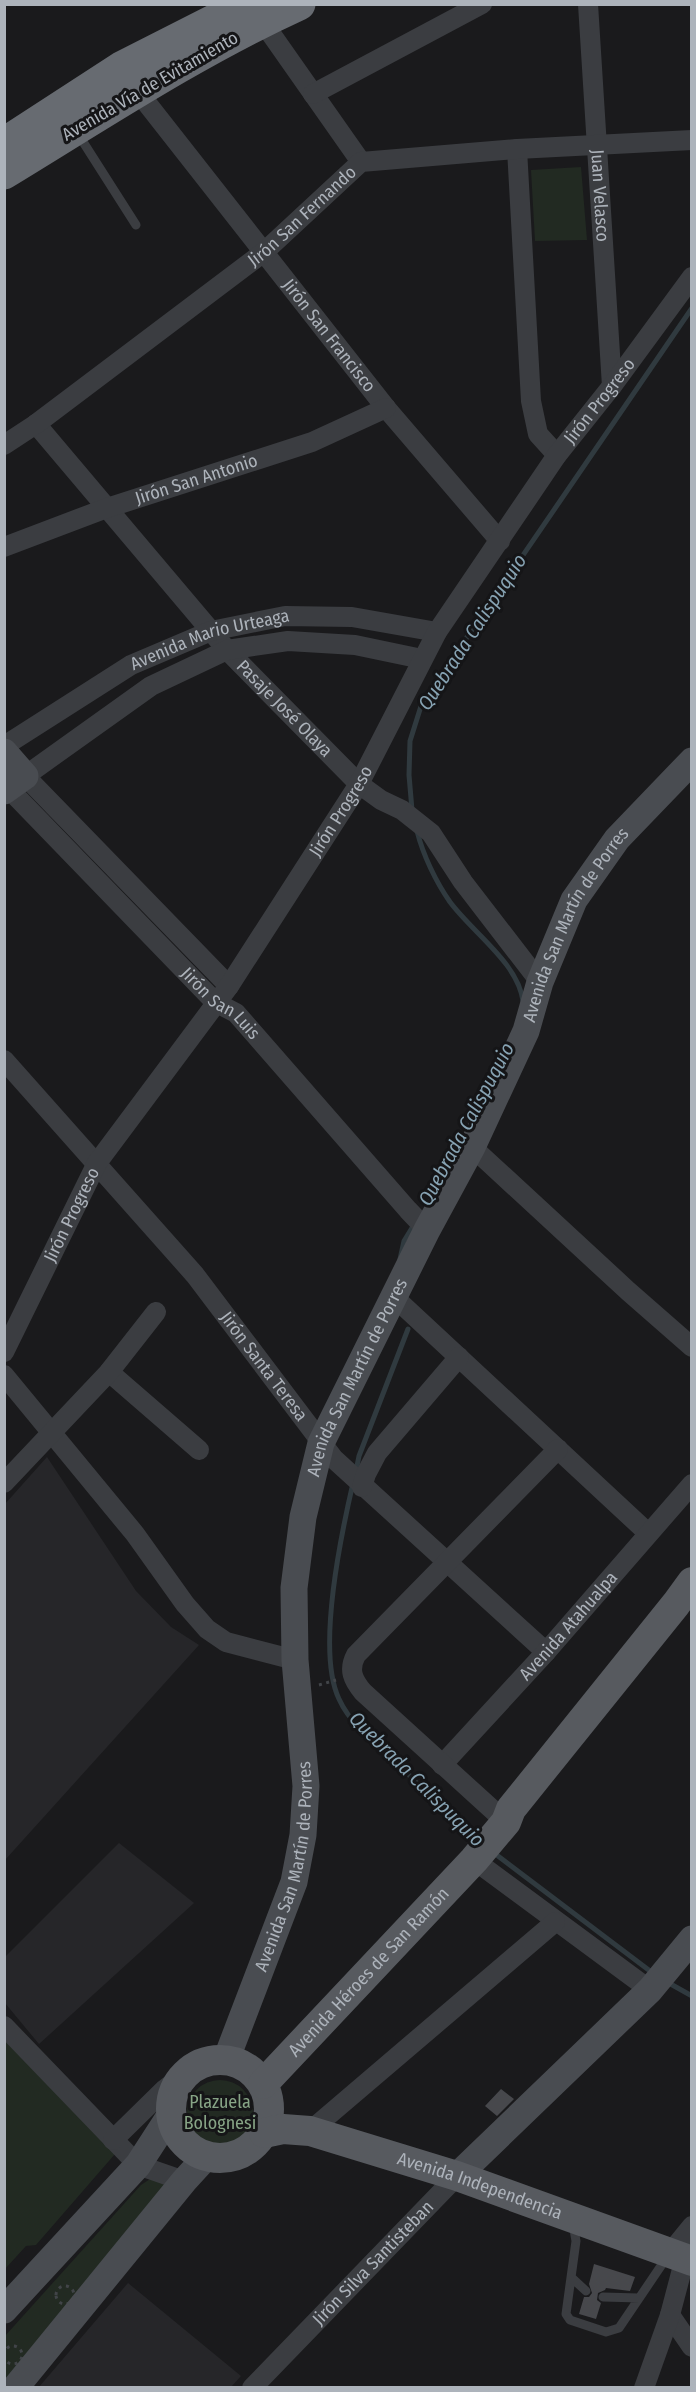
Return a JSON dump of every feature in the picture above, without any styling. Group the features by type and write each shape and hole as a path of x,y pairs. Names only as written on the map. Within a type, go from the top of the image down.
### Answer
{"highway":[{"path":"4,144 129,80 255,10 299,4"},
{"name":"Avenida Vía de Evitamiento","path":"4,174 75,130 129,80"}],"main road":[{"path":"487,1845 511,1809 692,1582"},
{"path":"487,1845 521,1817 692,1614"},
{"name":"Avenida Héroes de San Ramón","path":"263,2084 487,1845"},
{"path":"226,2060 240,2064 251,2071 263,2084 269,2107 264,2133 253,2147 238,2156 221,2159 206,2157 192,2151 173,2127 171,2114 173,2096 181,2079 193,2067 204,2062 226,2060"},
{"name":"Avenida Independencia","path":"264,2133 283,2129 310,2131 457,2176 682,2257"}],"street":[{"path":"313,94 483,4"},
{"name":"Juan Velasco","path":"588,4 612,386"},
{"path":"255,10 361,162"},
{"name":"Jirón San Francisco","path":"129,80 386,408 500,542"},
{"name":"Jirón San Fernando","path":"4,444 36,424 264,252 361,162 517,149 692,140"},
{"path":"517,149 531,401 538,434 557,455"},
{"name":"Jirón Progreso","path":"4,1352 97,1163 229,986 359,784 437,632 557,455 612,386 692,277"},
{"name":"Jirón San Antonio","path":"4,547 107,508 312,442 386,408"},
{"name":"Pasaje José Olaya","path":"36,424 227,650 359,784 381,800 402,810 442,847 463,882 540,982"},
{"name":"Avenida Mario Urteaga","path":"4,746 131,665 210,631 285,616 352,617 437,632"},
{"name":"Avenida Mario Urteaga","path":"10,785 151,686 227,650 288,641 355,645 422,659"},
{"name":"Jirón San Luis","path":"4,752 10,785 215,1002 237,1012 425,1227"},
{"name":"Avenida San Martín de Porres","path":"226,2060 294,1881 301,1846 306,1786 293,1620 303,1517 321,1443 395,1298 425,1227 472,1147 526,1031 540,982 574,900 617,839 692,761"},
{"name":"Jirón San Luis","path":"10,785 229,986"},
{"name":"Jirón Santa Teresa","path":"4,1060 195,1275 321,1443 344,1470 546,1652"},
{"path":"472,1147 692,1347"},
{"path":"395,1298 648,1533"},
{"path":"4,1483 109,1372 156,1312"},
{"path":"362,1486 377,1453 459,1357"},
{"path":"109,1372 199,1450"},
{"path":"4,1376 135,1534 185,1604 207,1629 226,1642 295,1660"},
{"path":"558,1449 356,1655 352,1666 355,1682 363,1692 442,1765 487,1845 555,1922 657,1982"},
{"name":"Avenida Atahualpa","path":"442,1765 546,1652 692,1484"},
{"path":"310,2131 555,1922"},
{"name":"Jirón Silva Santisteban","path":"264,2383 457,2176 657,1982 692,1939"},
{"path":"4,2026 138,2165 184,2181"},
{"path":"113,2140 165,2089 193,2067"},
{"path":"4,2310 138,2165 171,2114"},
{"path":"15,2388 206,2157"},
{"path":"644,2388 670,2315 682,2257 692,2226"},
{"path":"670,2315 692,2347"}],"lane":[{"path":"75,130 136,225"},
{"path":"572,2219 576,2241 566,2306 566,2314 570,2320 606,2332 619,2328 639,2298 682,2257"},
{"path":"572,2278 586,2291"},
{"path":"603,2297 639,2298"}],"shaded area":[{"path":"47,1457 136,1591 171,1627 199,1645 5,1860 5,1504"},
{"path":"119,1843 194,1903 39,2044 5,2003 5,1957"},
{"path":"128,2283 241,2376 231,2387 39,2387"}],"green space":[{"path":"581,167 587,240 535,241 531,170"},
{"path":"4,2040 115,2154 36,2245 26,2246 5,2269"},
{"name":"Plazuela Bolognesi","path":"220,2080 233,2083 243,2090 250,2100 253,2113 250,2126 243,2136 233,2143 220,2146 207,2143 197,2136 190,2126 187,2113 190,2100 197,2090 207,2083"},
{"path":"150,2179 170,2184 5,2388 5,2336 141,2185"}],"building":[{"path":"501,2089 514,2099 497,2116 485,2106"},
{"path":"594,2264 635,2277 630,2291 606,2288 598,2293 597,2300 601,2303 596,2319 579,2314 584,2297 589,2297 592,2293 589,2284"}],"waterway":[{"name":"Quebrada Calispuquio","path":"412,810 409,775 410,741 422,703 692,308"},
{"name":"Quebrada Calispuquio","path":"417,831 426,859 445,894 460,914 504,961 513,974 523,1001"},
{"name":"Quebrada Calispuquio","path":"400,1259 404,1241 415,1223"},
{"name":"Quebrada Calispuquio","path":"356,1471 359,1456 408,1329"},
{"name":"Quebrada Calispuquio","path":"353,1483 337,1562 330,1623 333,1678 339,1699 360,1729 479,1842"},
{"name":"Quebrada Calispuquio","path":"494,1853 654,1974"},
{"name":"Quebrada Calispuquio","path":"667,1982 692,1996"}]}
